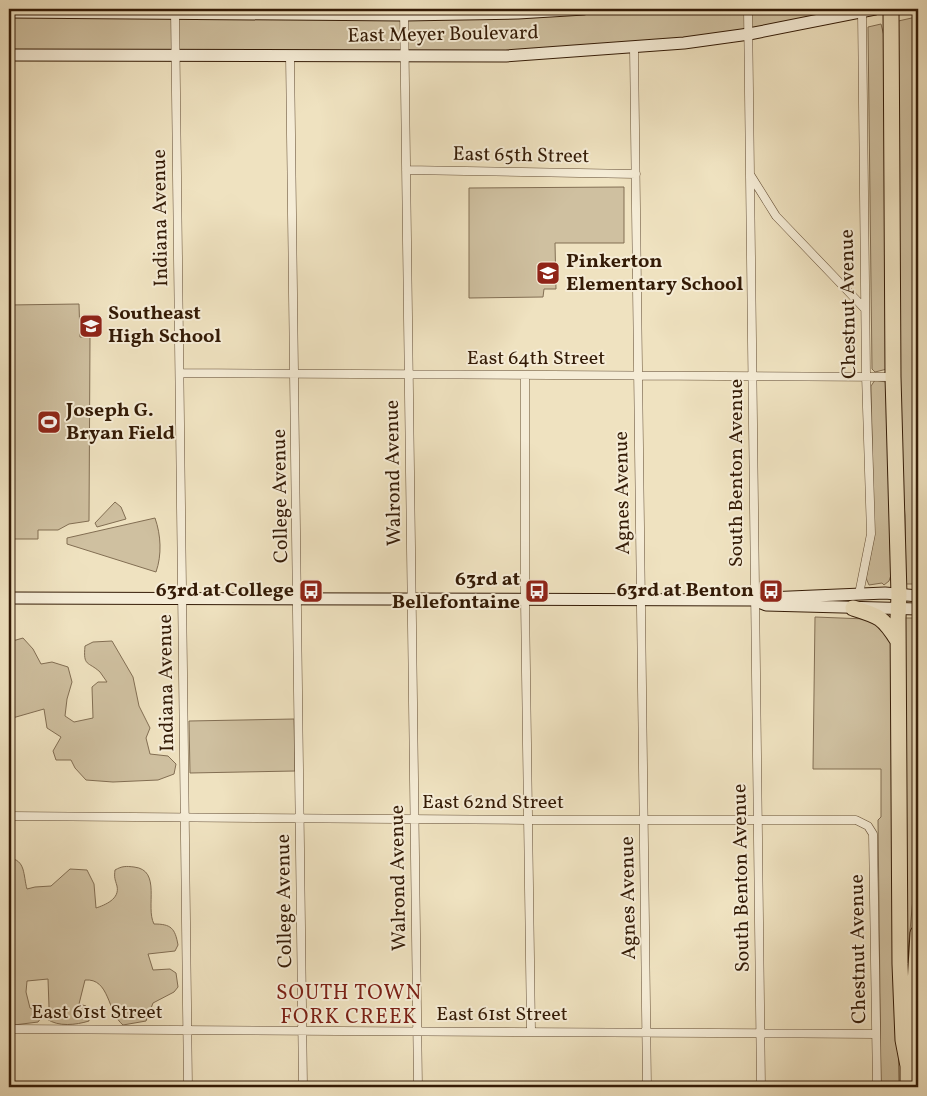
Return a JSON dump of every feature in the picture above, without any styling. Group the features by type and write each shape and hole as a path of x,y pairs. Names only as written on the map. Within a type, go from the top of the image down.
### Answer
{"highway":[{"path":"891,9 900,964 903,1040 908,1066"},
{"path":"853,608 885,621 898,641"},
{"path":"908,1087 918,933"}],"main road":[{"name":"East Meyer Boulevard","path":"9,12 404,12 584,9"},
{"name":"East Meyer Boulevard","path":"9,54 506,56 684,43 749,34 875,9"},
{"path":"9,598 755,600 859,594 898,602 917,609"},
{"path":"755,600 766,605 853,608 898,602 917,596"}],"street":[{"name":"South Benton Avenue","path":"748,9 761,1087"},
{"name":"Indiana Avenue","path":"175,11 188,1087"},
{"name":"Walrond Avenue","path":"404,12 418,1087"},
{"name":"Chestnut Avenue","path":"859,594 871,534 866,375 862,12"},
{"name":"Agnes Avenue","path":"634,48 647,1087"},
{"name":"College Avenue","path":"290,55 303,1087"},
{"name":"East 65th Street","path":"406,170 636,174"},
{"path":"750,176 776,216 865,309"},
{"name":"East 64th Street","path":"180,373 525,376 866,375 893,377"},
{"path":"525,376 527,820 531,1031"},
{"name":"East 62nd Street","path":"9,816 527,820 856,820"},
{"name":"Chestnut Avenue","path":"856,820 868,826 873,834 877,1087"},
{"name":"East 61st Street","path":"9,1029 876,1034"}],"shaded area":[{"path":"640,9 857,9 709,36 506,51 9,51 9,16 516,18"},
{"path":"916,17 918,584 906,584 905,516 901,468 894,22"},
{"path":"881,24 884,36 887,369 875,372 872,369 868,27"},
{"path":"624,187 624,243 555,243 556,289 544,289 543,297 469,298 469,188"},
{"name":"Joseph G. Bryan Field","path":"79,304 80,337 90,337 89,521 69,524 58,530 38,530 38,539 9,539 9,305"},
{"path":"875,380 886,382 891,575 889,581 884,585 882,583 869,585 866,578 874,537 871,386"},
{"path":"115,502 121,507 126,519 97,527 95,523"},
{"path":"155,518 159,531 160,545 156,572 67,544 67,538"},
{"path":"815,617 875,621 891,639 899,1087 881,1087 878,820 881,817 881,769 813,769"},
{"path":"905,618 918,618 918,844 907,963"},
{"path":"23,638 33,649 41,664 52,662 68,667 72,682 65,716 74,722 93,718 92,687 98,682 107,682 100,672 87,663 85,646 93,642 112,641 133,677 139,706 150,728 146,738 150,754 168,756 176,764 174,774 158,780 113,782 86,780 75,768 71,760 56,760 53,751 61,737 47,728 44,709 9,719 9,642"},
{"path":"294,719 295,771 190,773 189,721"},
{"path":"9,858 14,859 21,865 27,889 51,886 70,869 87,870 94,884 96,908 111,901 116,894 115,870 124,867 134,867 143,870 148,875 154,924 171,928 174,931 178,945 175,951 148,954 153,970 170,969 176,973 178,987 174,992 153,1003 146,1021 123,1025 99,984 85,980 79,1004 86,1006 89,1013 89,1021 78,1024 51,1022 47,1019 49,1007 48,979 27,981 26,992 30,1008 38,1012 41,1018 38,1022 14,1025 9,1022"}],"place":[{"name":"Pinkerton Elementary School","path":"548,273"},
{"name":"Southeast High School","path":"91,326"},
{"name":"Joseph G. Bryan Field","path":"49,422"},
{"name":"63rd at College","path":"311,591"},
{"name":"63rd at Bellefontaine","path":"537,591"},
{"name":"63rd at Benton","path":"771,591"}],"district":[{"name":"SOUTH TOWN FORK CREEK","path":"349,1005"}]}
